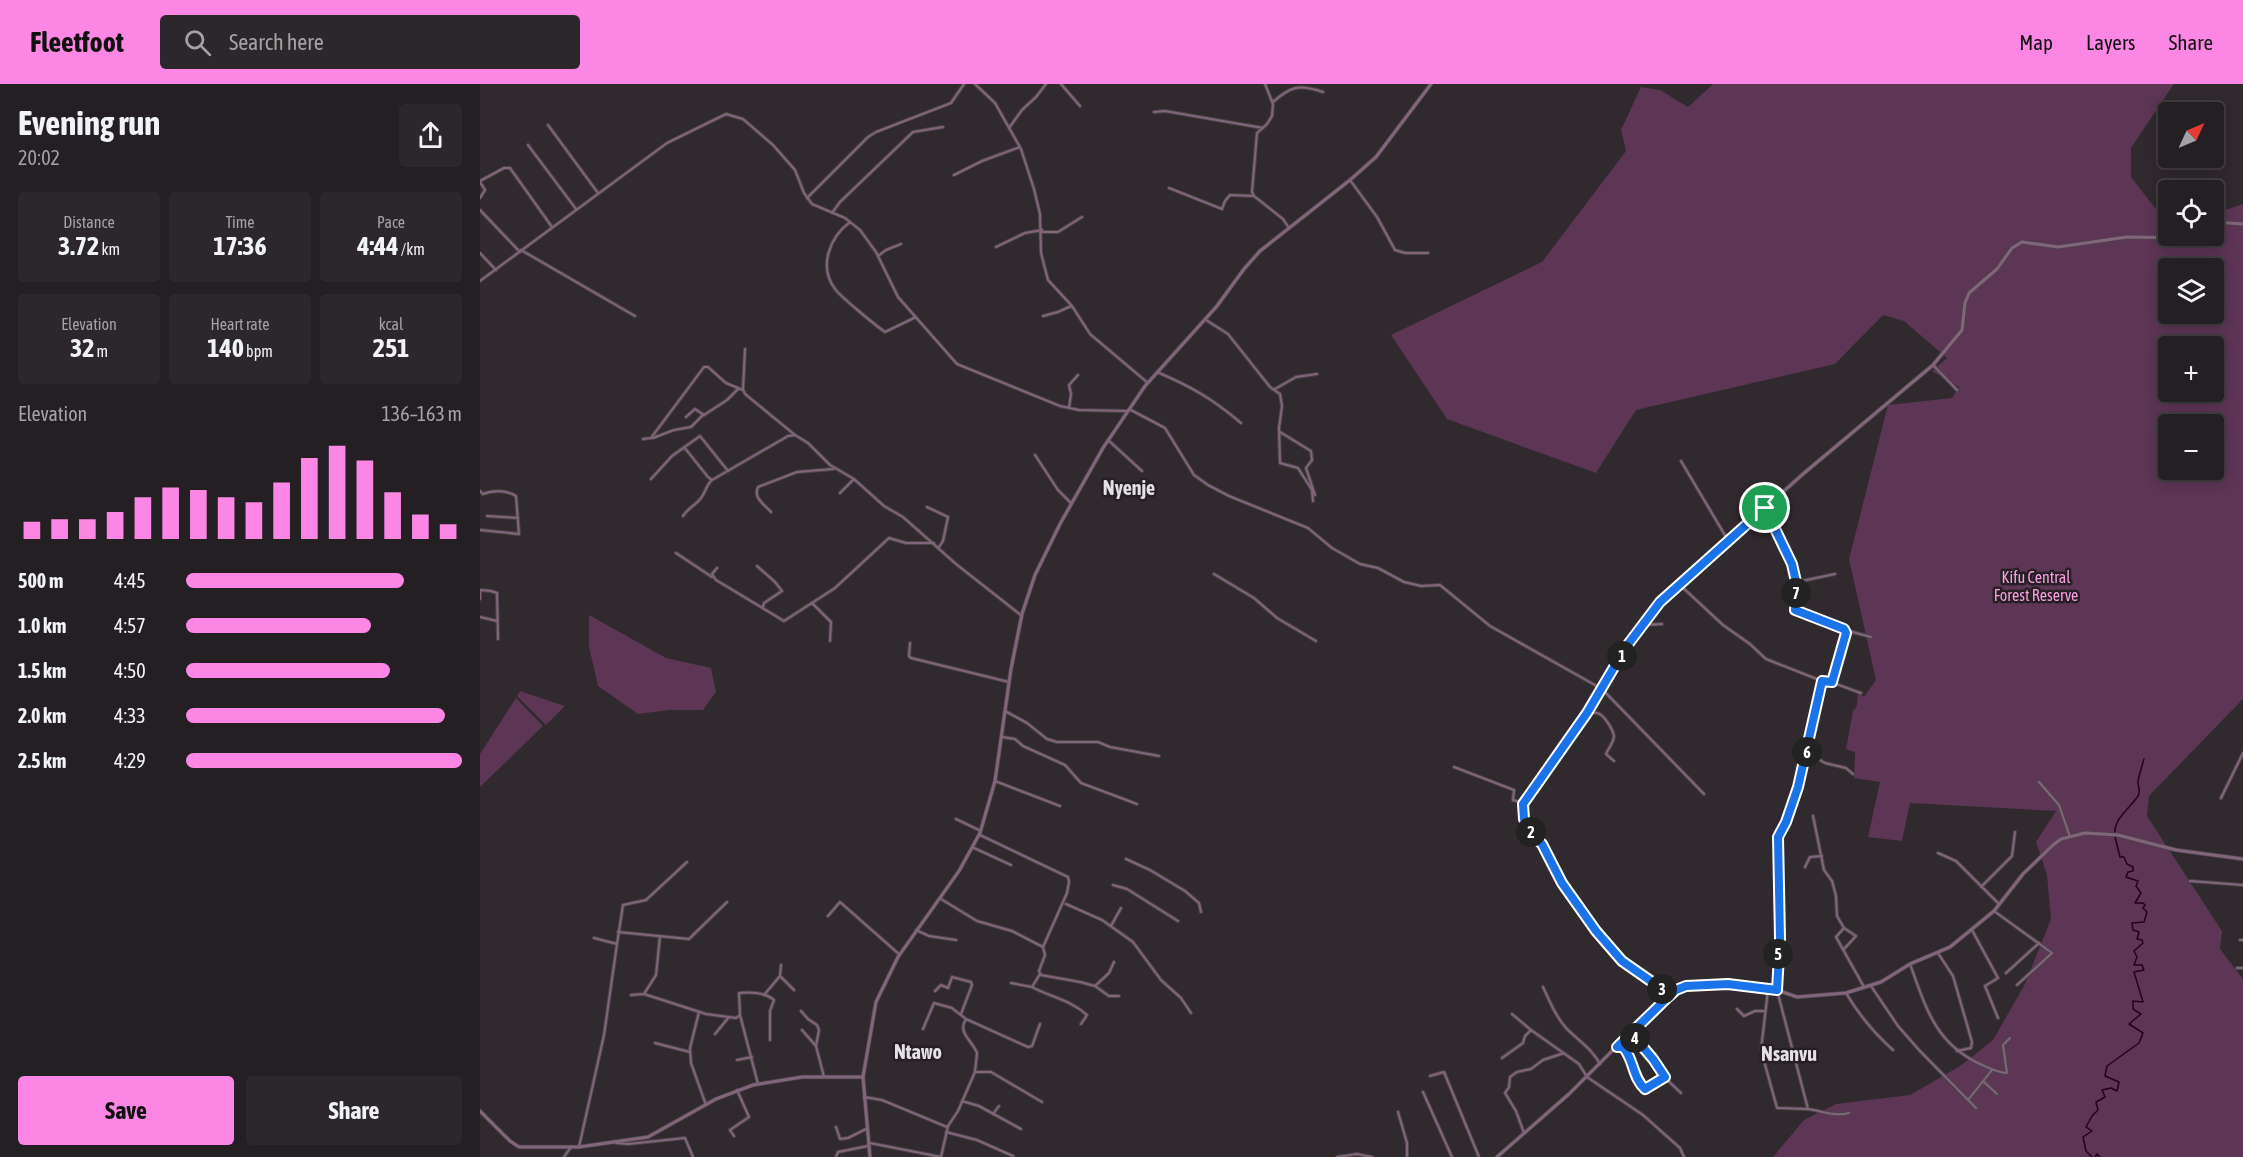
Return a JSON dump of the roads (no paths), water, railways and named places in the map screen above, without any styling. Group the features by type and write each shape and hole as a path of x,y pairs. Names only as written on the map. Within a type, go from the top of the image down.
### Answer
{"street":[{"path":"807,198 876,132 951,103 964,84"},
{"path":"975,84 995,103 1020,147 1034,189 1042,231 1041,252 1046,276 1072,306 1090,334 1148,383"},
{"path":"1010,128 1022,110 1046,84"},
{"path":"1061,84 1080,106"},
{"path":"1254,196 1251,182 1257,134 1272,116 1273,102 1265,84"},
{"path":"870,1157 863,1077 876,1002 900,955 974,848 980,833 996,781 1005,711 1022,616 1035,575 1071,503 1108,440 1148,383 1205,320 1251,260 1376,157 1431,84"},
{"path":"1273,102 1291,88 1306,87 1323,92"},
{"path":"1154,112 1165,111 1229,124 1263,128"},
{"path":"480,281 671,140 726,114 731,114 753,127 792,165 812,204 850,222 864,234 878,256 898,297 960,366 1031,396 1069,408 1128,410 1165,428 1194,475 1208,485 1229,496 1308,528 1332,548 1360,564 1378,568 1404,582 1421,586 1440,585 1490,627 1602,689 1704,794"},
{"path":"548,125 598,193"},
{"path":"832,213 840,202 912,132 943,127"},
{"path":"528,145 576,209"},
{"path":"954,176 982,161 1020,147"},
{"path":"480,198 485,190 480,182 504,168 510,168 552,227"},
{"path":"1350,180 1377,217 1394,249 1405,253 1428,253"},
{"path":"1169,188 1222,209 1230,195 1254,196 1283,219 1289,228"},
{"path":"480,210 520,251 635,316"},
{"path":"996,247 1025,232 1058,232 1082,218"},
{"path":"850,222 838,232 831,242 828,268 834,288 885,332 916,317"},
{"path":"2224,223 2243,224"},
{"path":"1667,998 1665,991 1622,961 1596,931 1562,883 1542,844 1533,836 1524,819 1523,804 1587,713 1626,647 1660,602 1765,508 1933,365 1962,330 1965,303 1969,293 1991,275 2017,244 2029,242 2058,247 2127,237 2158,238"},
{"path":"878,256 900,244"},
{"path":"480,253 496,270"},
{"path":"1043,316 1072,306"},
{"path":"1205,320 1228,334 1270,387 1280,394 1282,400 1280,463 1298,468 1314,496"},
{"path":"745,349 743,390 745,394 795,435 808,442 836,469 854,479 884,506 903,517 963,570 1022,616"},
{"path":"1933,365 1957,390"},
{"path":"651,438 704,367 708,367 726,383 743,390"},
{"path":"1157,372 1197,390 1216,402 1241,423"},
{"path":"1275,389 1296,377 1317,374"},
{"path":"1069,408 1070,386 1078,375"},
{"path":"643,439 691,427 702,415 727,400 738,389"},
{"path":"686,417 695,409 702,415"},
{"path":"1280,432 1305,446 1312,453 1312,460 1306,468 1314,490 1313,501"},
{"path":"683,516 687,509 693,507 703,495 712,480 788,435 795,435"},
{"path":"651,479 672,456 698,436 702,436 728,471"},
{"path":"1108,440 1142,471"},
{"path":"684,447 712,480"},
{"path":"1035,455 1056,487 1071,503"},
{"path":"1681,461 1729,542"},
{"path":"771,512 757,498 756,491 759,487 797,472 836,469"},
{"path":"840,493 854,479"},
{"path":"480,491 483,494 490,491 516,496 519,534 480,530"},
{"path":"927,507 949,518 943,541 939,547"},
{"path":"1765,508 1782,540 1797,582 1795,610 1871,638"},
{"path":"487,516 518,518"},
{"path":"676,553 784,621 813,603 853,572 889,538 906,543 934,543"},
{"path":"757,567 782,591 764,603 763,607"},
{"path":"712,577 717,568"},
{"path":"1214,574 1254,598 1277,618 1316,641"},
{"path":"1797,582 1835,574"},
{"path":"1679,585 1723,625 1750,644 1766,659 1822,681 1832,682 1862,693"},
{"path":"480,599 480,590 497,593 498,639"},
{"path":"813,603 831,622 830,641"},
{"path":"480,617 497,621"},
{"path":"1643,625 1662,624"},
{"path":"1832,682 1845,630"},
{"path":"910,643 909,656 911,658 1010,683"},
{"path":"1808,1109 1777,990 1780,938 1778,842 1797,792 1822,681"},
{"path":"1005,711 1057,742 1104,743 1110,747 1159,756"},
{"path":"1587,713 1597,713 1603,716 1610,727 1614,740 1606,754 1614,761"},
{"path":"1002,737 1013,739 1065,765 1081,783 1137,804"},
{"path":"1807,752 1825,763 1845,768 1853,774"},
{"path":"2221,798 2243,753"},
{"path":"1454,767 1514,790 1513,800 1523,804"},
{"path":"996,781 1060,806"},
{"path":"2039,782 2059,805 2070,837"},
{"path":"1814,816 1824,870 1832,881 1836,896 1837,916 1844,928 1856,936 1843,950"},
{"path":"957,819 1068,877 1069,887 1043,947 1045,955 1040,974 1032,987"},
{"path":"1981,887 2012,856 2015,832"},
{"path":"1497,1157 1587,1077 1667,998 1682,987 1709,983 1728,984 1777,990 1797,997 1846,993 1871,986 1910,964 1950,947 1994,911 2018,880 2061,839 2085,833 2105,833 2138,839 2176,850 2243,859"},
{"path":"974,848 1011,866"},
{"path":"1938,853 1956,861 1999,904"},
{"path":"1805,867 1810,857 1822,856"},
{"path":"1126,859 1185,891 1199,903 1201,912"},
{"path":"579,1147 604,1035 623,905 646,900 687,862"},
{"path":"2190,881 2243,885"},
{"path":"1113,885 1127,890 1178,921"},
{"path":"939,897 977,921 1012,931 1043,947"},
{"path":"618,932 689,939 727,902"},
{"path":"828,916 840,902 900,955"},
{"path":"1066,904 1111,926 1133,942 1161,980 1181,998 1191,1013"},
{"path":"1111,926 1121,908"},
{"path":"1994,911 2052,954 2018,985"},
{"path":"1844,928 1836,937 1864,987"},
{"path":"916,930 929,936 956,940"},
{"path":"1972,930 1998,978 1985,986 1998,1018"},
{"path":"644,994 656,975 660,936"},
{"path":"594,938 617,944"},
{"path":"2006,973 2039,943"},
{"path":"1938,952 1953,976 1972,1042 1971,1048 1957,1052"},
{"path":"1095,986 1109,973 1114,962"},
{"path":"1910,964 1931,1020 1957,1052 1992,1070 2008,1072 2003,1045 2010,1038"},
{"path":"764,995 780,975 781,965"},
{"path":"2237,968 2243,968"},
{"path":"1040,974 1044,977 1072,980 1095,986 1109,996 1119,996"},
{"path":"780,975 794,990"},
{"path":"935,991 941,985 948,988 952,977 971,982 972,985 961,1014"},
{"path":"1011,983 1032,987 1068,1002 1086,1015 1081,1024"},
{"path":"1871,986 1898,1026 1949,1083 1976,1108"},
{"path":"1543,987 1553,1011 1567,1028 1594,1053 1600,1064"},
{"path":"1768,990 1761,1050 1777,1108 1826,1111 1837,1116 1849,1113"},
{"path":"758,1084 740,1016 739,993 764,995 774,1000 770,1011 770,1040"},
{"path":"1846,993 1878,1037 1893,1050"},
{"path":"631,995 644,994 699,1012 736,1018 740,1016"},
{"path":"923,1029 933,1003 945,1005 966,1019 1028,1047 1032,1046 1040,1024"},
{"path":"1737,1009 1744,1016 1755,1011 1764,1011"},
{"path":"801,1011 817,1025 820,1035 816,1046"},
{"path":"699,1012 690,1052 693,1069 706,1105"},
{"path":"1512,1014 1580,1064 1587,1077 1643,1115 1680,1148 1685,1157"},
{"path":"715,1034 729,1017"},
{"path":"836,1157 838,1152 868,1145 941,1157 946,1132 975,1072 978,1057 976,1049 963,1032 962,1027 966,1019"},
{"path":"802,1030 816,1046 824,1077"},
{"path":"1502,1058 1523,1043 1525,1036 1531,1030"},
{"path":"1631,1033 1665,1077 1681,1093"},
{"path":"655,1042 690,1052"},
{"path":"1617,1047 1623,1047 1627,1051 1635,1075 1645,1089 1665,1077"},
{"path":"1524,1133 1516,1111 1505,1093 1509,1087 1510,1077 1517,1072 1531,1069 1543,1060 1565,1053"},
{"path":"737,1060 752,1057"},
{"path":"1968,1100 1992,1070"},
{"path":"975,1072 991,1072 1042,1102"},
{"path":"1430,1076 1444,1072 1479,1157"},
{"path":"480,1112 519,1147 579,1147 648,1137 737,1090 758,1084 785,1079 863,1077"},
{"path":"1984,1082 1997,1094"},
{"path":"734,1136 730,1130 749,1117 737,1090"},
{"path":"1423,1092 1452,1157"},
{"path":"864,1097 882,1100 948,1127"},
{"path":"962,1101 979,1106 1021,1128"},
{"path":"993,1114 999,1106"},
{"path":"1398,1112 1407,1143 1407,1157"},
{"path":"836,1127 840,1139 848,1138 866,1129"},
{"path":"946,1132 977,1140 1013,1156"},
{"path":"614,1142 628,1144 685,1138 693,1157"},
{"path":"564,1157 571,1147"},
{"path":"1337,1157 1357,1154 1372,1157"}],"waterway":[{"path":"2115,832 2117,822 2139,794 2138,780 2144,759"},
{"path":"2092,1157 2086,1151 2083,1137 2092,1131 2086,1127 2098,1110 2096,1102 2105,1097 2102,1090 2111,1088 2117,1091 2119,1082 2105,1076 2107,1066 2139,1043 2143,1033 2129,1024 2141,1014 2133,1009 2133,1001 2143,1002 2134,972 2144,970 2142,965 2134,965 2137,957 2134,951 2143,943 2142,940 2137,939 2139,932 2133,930 2132,923 2144,922 2147,912 2143,908 2145,905 2143,903 2135,903 2141,893 2136,886 2138,881 2126,877 2128,872 2133,871 2133,867 2127,864 2124,857 2120,857 2115,837"},
{"path":"2095,1157 2097,1154 2100,1157"}],"district":[{"name":"Nyenje","path":"1129,488"},
{"name":"Ntawo","path":"918,1052"},
{"name":"Nsanvu","path":"1789,1054"}],"park label":[{"name":"Kifu Central Forest Reserve","path":"2036,586"}]}
